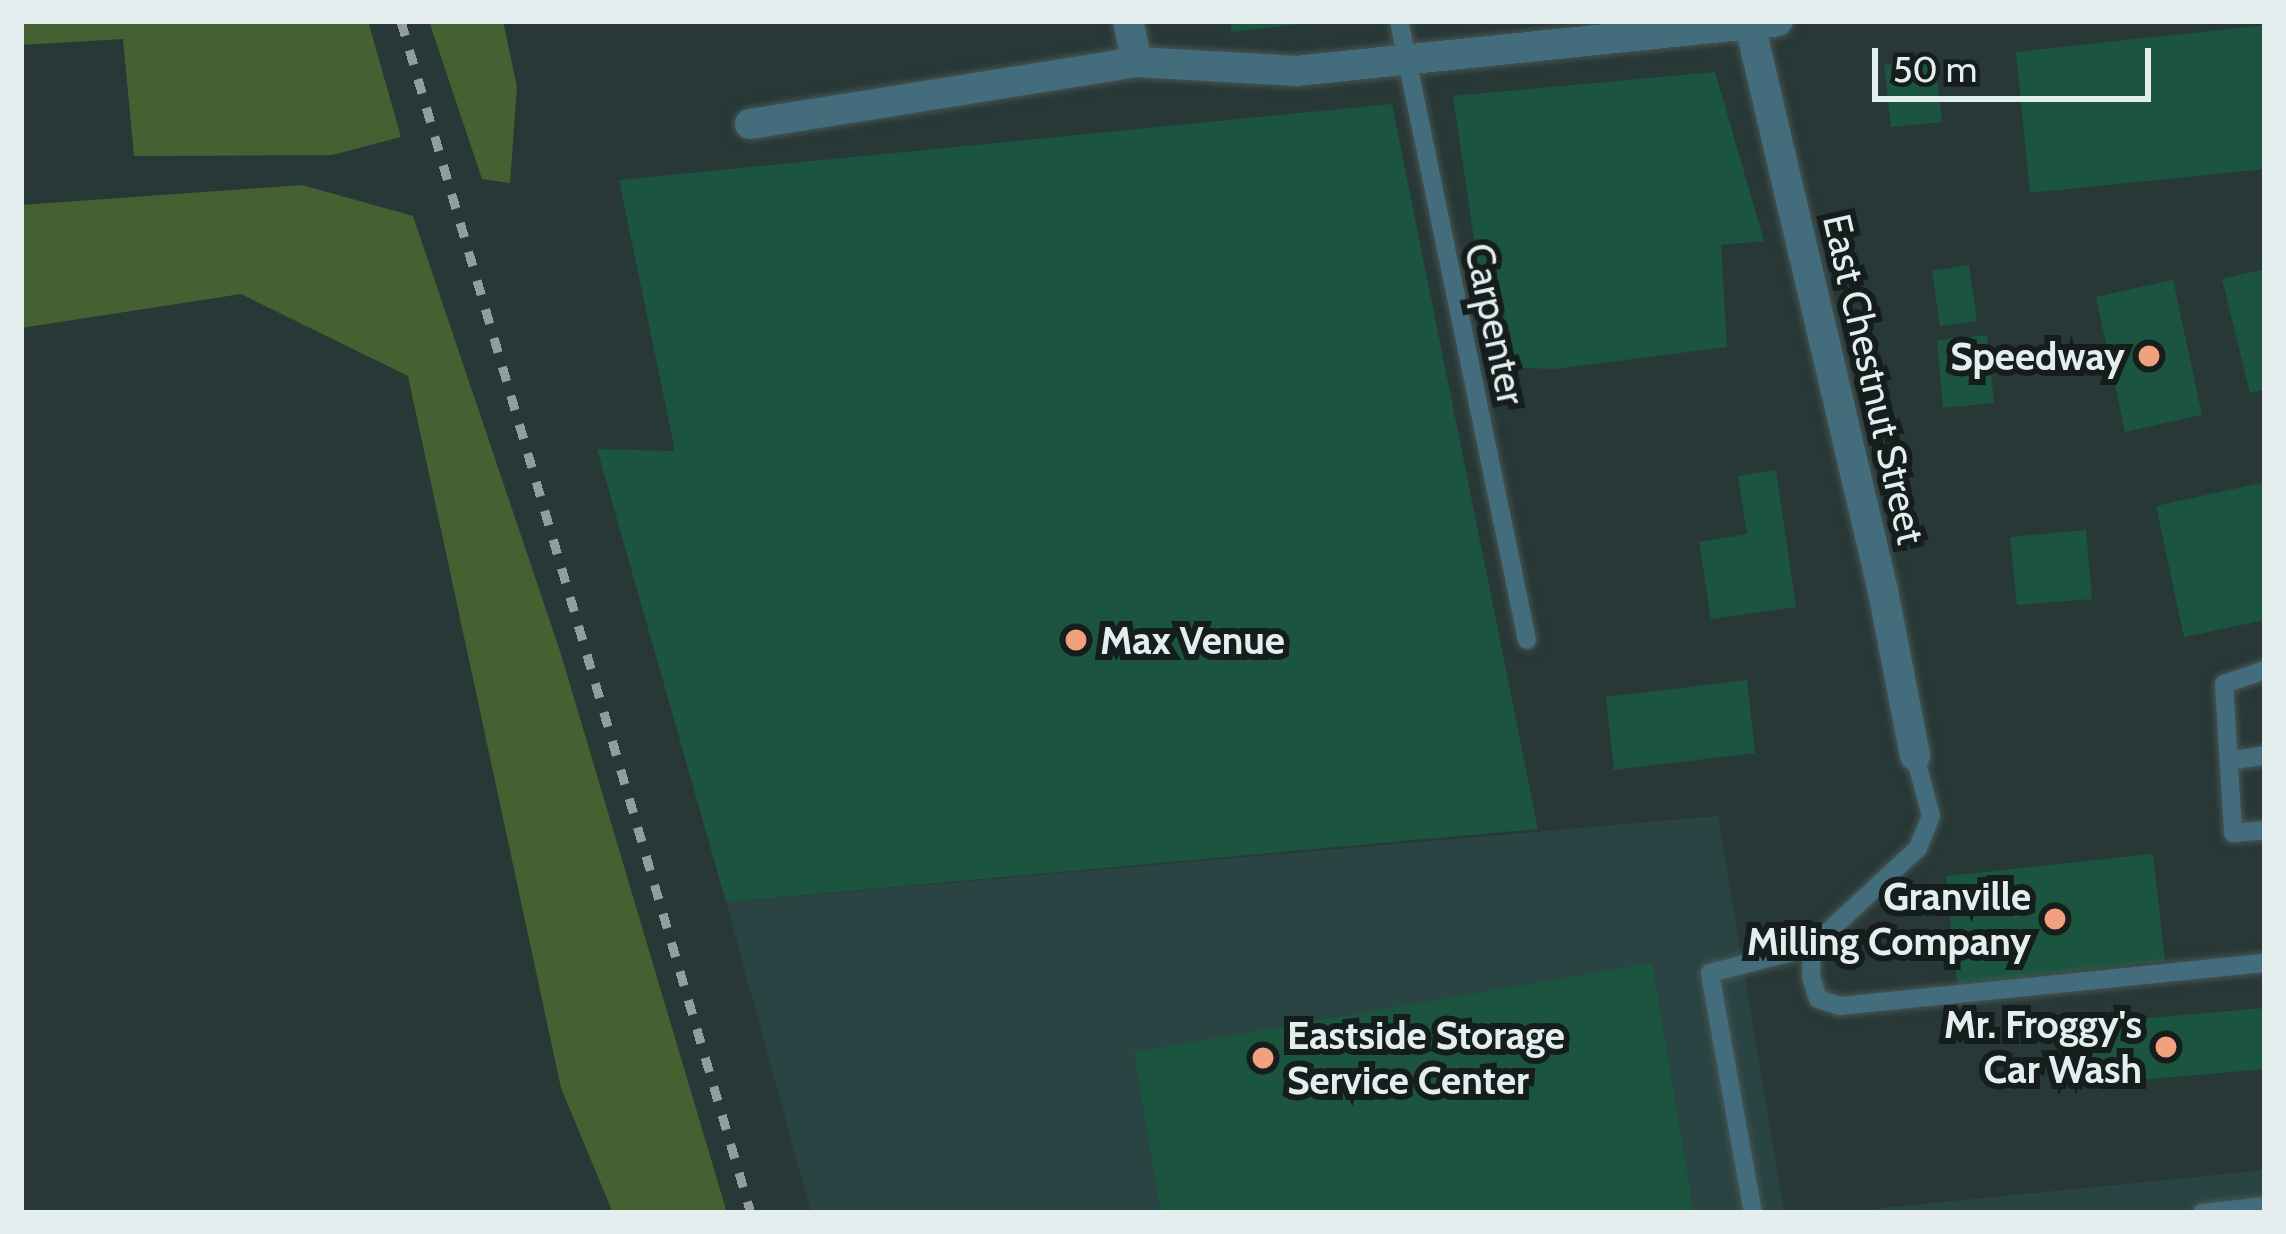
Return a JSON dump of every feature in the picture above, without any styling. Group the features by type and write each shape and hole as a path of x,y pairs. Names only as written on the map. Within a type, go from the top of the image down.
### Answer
{"street":[{"path":"1128,21 1137,62"},
{"path":"750,124 1137,62 1296,70 1408,63 1759,22"},
{"name":"East Chestnut Street","path":"1759,22 1915,756"}],"lane":[{"name":"Carpenter","path":"1399,21 1527,640"},
{"path":"2265,670 2224,684 2234,833 2265,830"},
{"path":"2229,761 2265,754"},
{"path":"1753,1213 1710,973 1812,947 1918,848 1931,816 1915,756"},
{"path":"1812,947 1811,977 1818,999 1840,1006 2265,963"},
{"path":"2202,1213 2265,1206"}],"shaded area":[{"name":"Eastside Storage Service Center","path":"1718,816 1784,1213 811,1213 726,902"},
{"path":"2265,1170 2265,1213 1832,1213"}],"green space":[{"path":"21,21 368,21 401,137 332,155 134,156 123,39 21,45"},
{"path":"429,21 503,21 517,87 510,183 482,179"},
{"path":"302,185 413,216 560,651 727,1213 613,1213 561,1088 408,376 241,294 21,328 21,205"}],"building":[{"path":"1230,21 1302,21 1302,24 1232,32"},
{"path":"2265,25 2265,169 2030,193 2016,52"},
{"path":"1935,60 1942,122 1891,127 1884,65"},
{"path":"1715,72 1764,241 1721,245 1727,347 1555,369 1493,367 1453,96"},
{"name":"Max Venue","path":"1392,104 1538,829 726,902 597,449 675,451 619,180"},
{"path":"1969,265 1977,321 1940,326 1932,271"},
{"path":"2265,269 2265,389 2250,393 2222,279"},
{"name":"Speedway","path":"2173,280 2202,415 2125,432 2096,297"},
{"path":"1987,335 1994,403 1943,408 1937,340"},
{"path":"1776,470 1796,607 1711,619 1699,542 1747,534 1738,476"},
{"path":"2265,482 2265,620 2184,637 2156,506"},
{"path":"2086,530 2092,599 2017,605 2010,537"},
{"path":"1747,680 1755,753 1614,770 1606,697"},
{"name":"Granville Milling Company","path":"2153,854 2165,961 1957,984 1946,876"},
{"path":"1652,963 1694,1213 1161,1213 1134,1052"},
{"name":"Mr. Froggy's Car Wash","path":"2265,1008 2265,1069 2070,1086 2064,1025"}],"railway":[{"path":"401,21 751,1213"}],"place":[{"name":"Speedway","path":"2149,356"},
{"name":"Max Venue","path":"1076,640"},
{"name":"Granville Milling Company","path":"2055,919"},
{"name":"Mr. Froggy's Car Wash","path":"2166,1047"},
{"name":"Eastside Storage Service Center","path":"1263,1058"}]}
